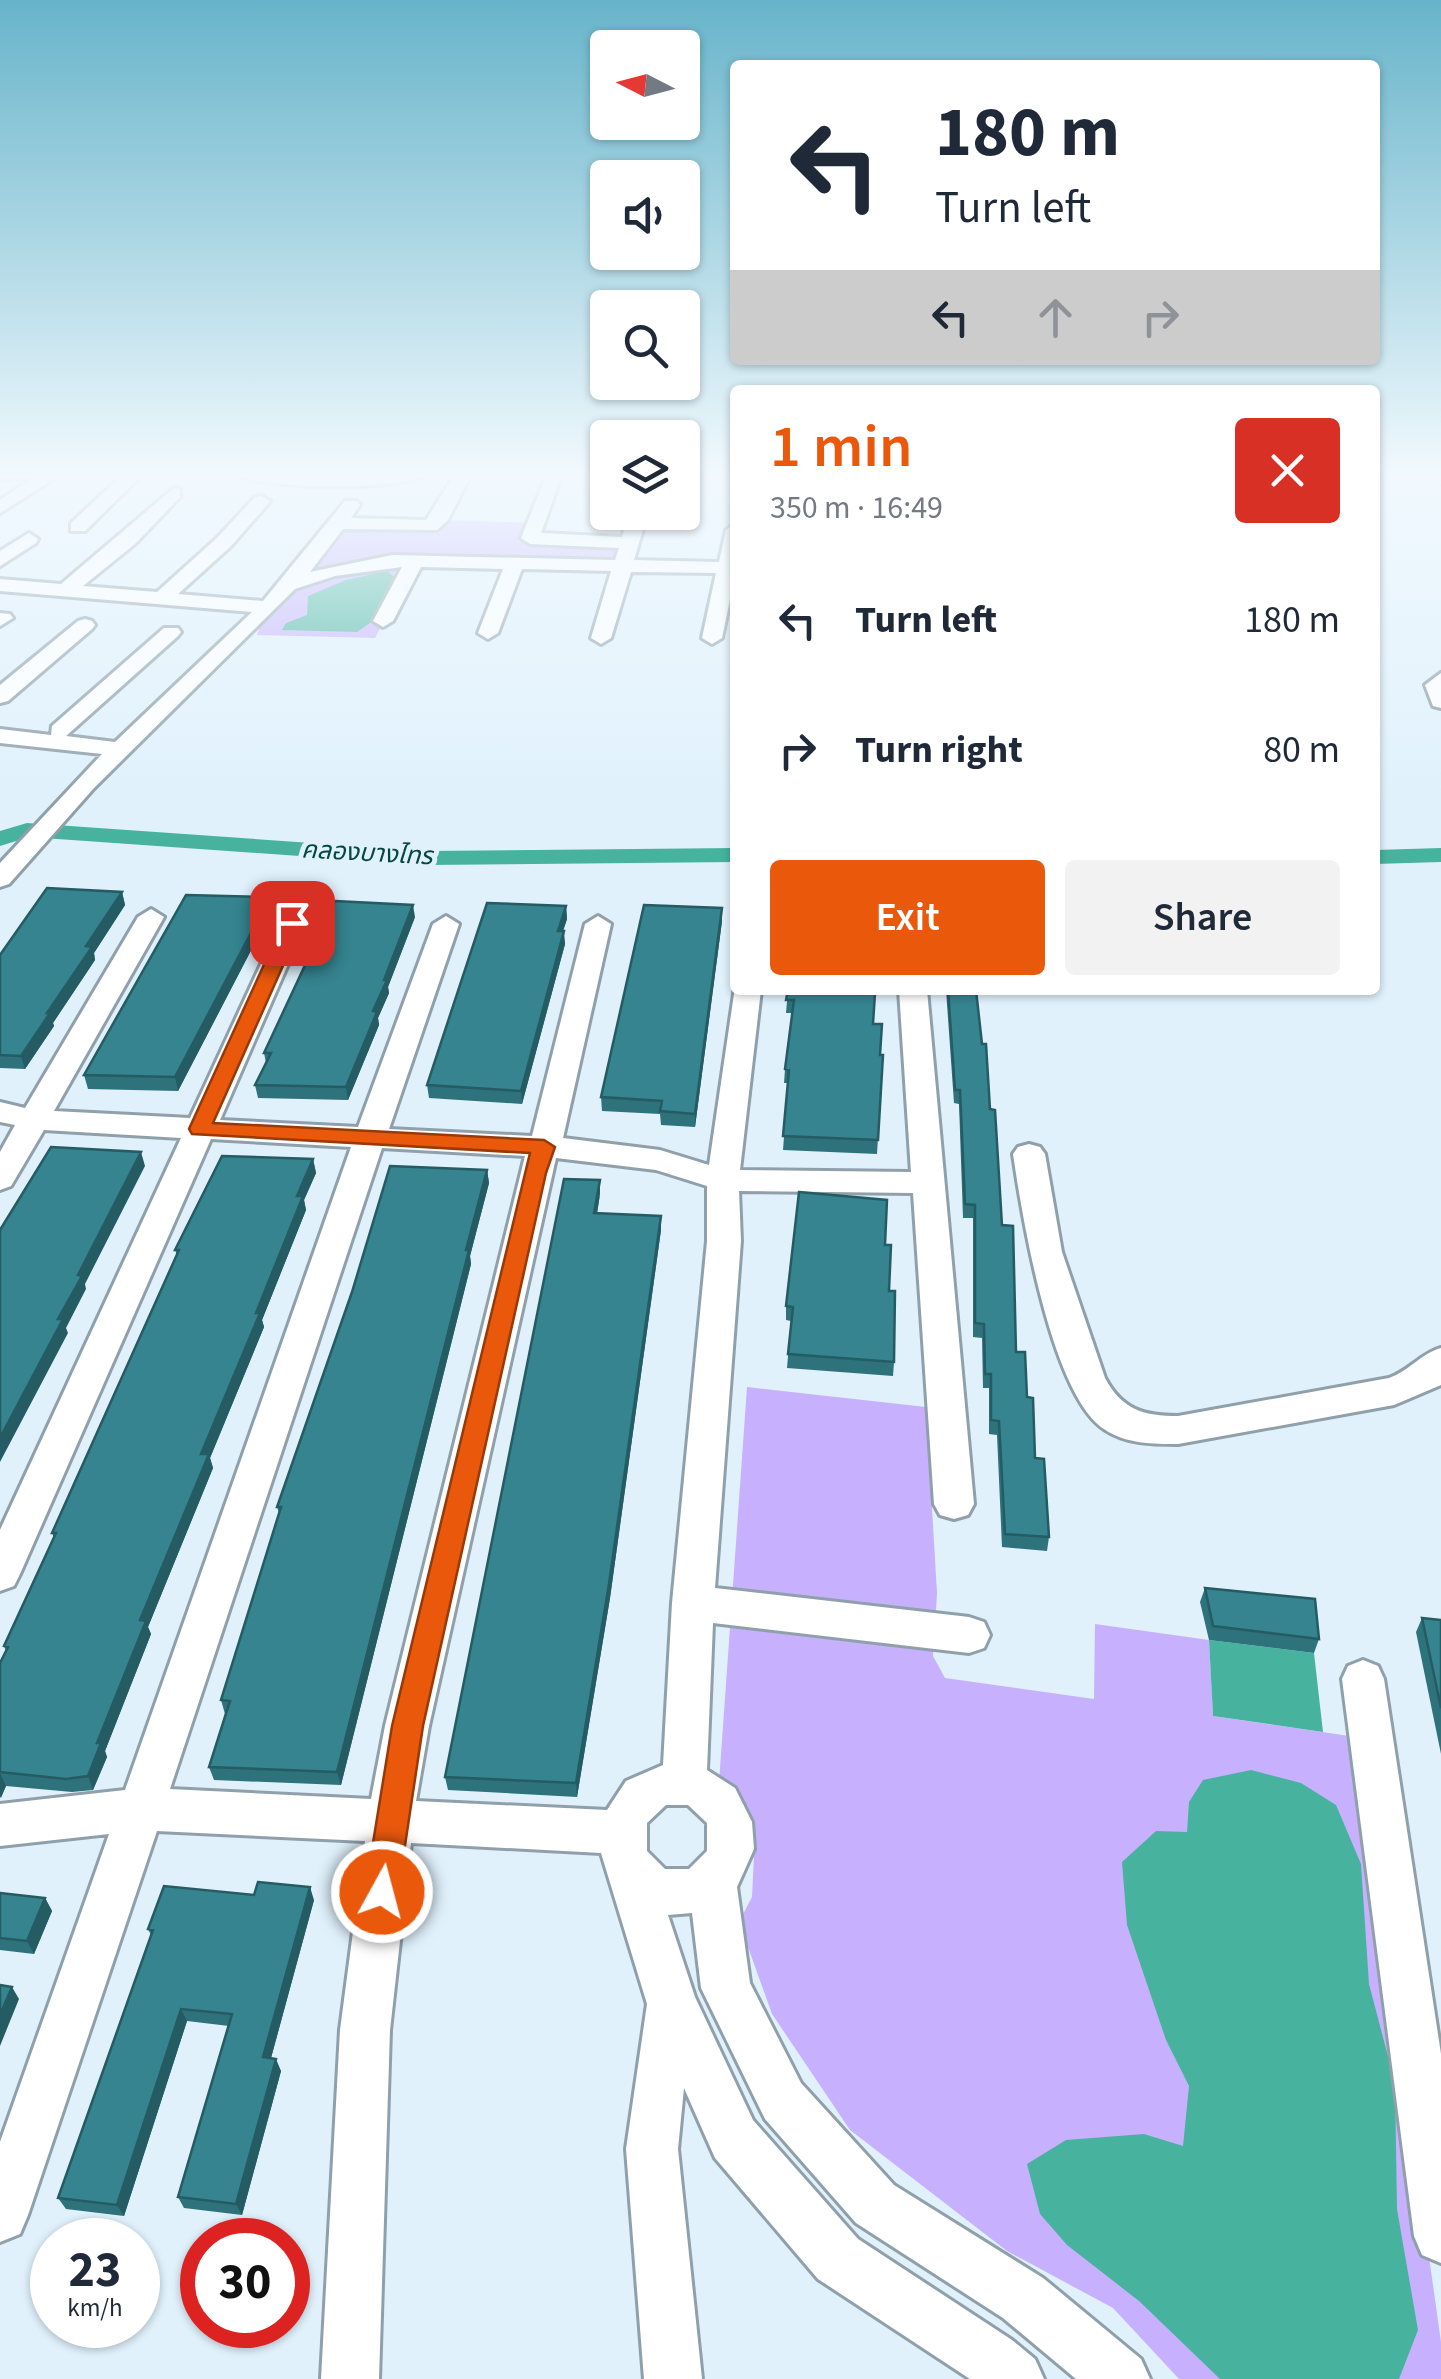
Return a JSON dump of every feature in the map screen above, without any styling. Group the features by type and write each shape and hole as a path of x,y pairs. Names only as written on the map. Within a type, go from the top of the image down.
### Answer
{"street":[{"path":"66,590 76,582"},
{"path":"162,598 180,582"},
{"path":"7,869 119,748 290,582"},
{"path":"287,586 302,582"},
{"path":"383,621 404,582"},
{"path":"488,633 507,582"},
{"path":"601,638 617,582"},
{"path":"712,638 728,582"},
{"path":"0,585 266,607"},
{"path":"0,696 85,625"},
{"path":"6,733 71,732 172,632"},
{"path":"1441,680 1436,685 1441,702"},
{"path":"6,733 119,748"},
{"path":"0,760 6,733"},
{"path":"0,1179 150,917"},
{"path":"0,1574 292,923"},
{"path":"0,2215 446,924"},
{"path":"350,2379 365,2030 390,1822 407,1726 534,1173 544,1147 598,924"},
{"path":"684,1785 693,1603 724,1241 723,1180 746,995"},
{"path":"913,995 954,1504"},
{"path":"0,1112 34,1120 602,1150 660,1160 723,1180 929,1183"},
{"path":"1029,1154 1045,1252 1087,1378 1099,1402 1117,1420 1144,1430 1228,1424 1394,1391 1436,1370 1441,1361"},
{"path":"693,1603 968,1635"},
{"path":"1364,1679 1441,2236"},
{"path":"0,1825 143,1810 390,1822 626,1852 648,1886 670,1892 692,1890 712,1879 727,1863 734,1842 732,1822 721,1803 705,1790 684,1785 662,1786 642,1796 628,1812 626,1852 672,2004 734,2139 838,2259 1015,2379"},
{"path":"712,1879 726,1988 783,2102 876,2204 1023,2298 1121,2379"},
{"path":"672,2004 652,2149 672,2379"}],"shaded area":[{"path":"288,582 405,582 375,638 257,635 266,607"},
{"path":"341,582 394,582 370,623 357,632 282,630 286,623 307,615 308,596"},
{"path":"747,1387 926,1407 937,1593 933,1656 945,1678 1094,1699 1095,1624 1209,1640 1213,1716 1356,1737 1441,2342 1441,2379 1179,2379 1113,2308 1007,2251 850,2130 772,2014 739,1922 752,1897 754,1855 717,1811"},
{"path":"1209,1640 1314,1653 1323,1732 1213,1716"},
{"path":"1251,1770 1301,1783 1336,1805 1361,1864 1369,1984 1395,2083 1397,2209 1418,2330 1399,2379 1220,2379 1139,2301 1067,2245 1040,2214 1027,2164 1066,2140 1144,2134 1183,2146 1189,2086 1166,2040 1127,1925 1122,1862 1156,1831 1187,1832 1189,1802 1203,1780"}],"building":[{"path":"47,888 122,892 86,946 92,947 21,1056 0,1055 0,955"},
{"path":"186,895 270,897 175,1077 84,1075"},
{"path":"335,901 413,905 373,1011 377,1012 346,1087 255,1085 271,1053 264,1053"},
{"path":"487,903 566,906 558,931 564,931 521,1091 427,1085"},
{"path":"644,905 722,908 695,1114 660,1111 662,1101 601,1097"},
{"path":"787,995 875,995 873,1024 882,1024 883,1055 878,1140 783,1136 789,1070 785,1069 794,1000 786,1000"},
{"path":"948,995 977,995 982,1044 986,1044 990,1109 995,1110 1002,1225 1013,1226 1016,1352 1025,1352 1027,1397 1033,1398 1035,1458 1044,1459 1049,1537 1005,1534 999,1421 991,1420 991,1374 985,1374 984,1324 975,1323 975,1205 965,1204 960,1090 955,1090"},
{"path":"51,1147 141,1152 78,1275 82,1276 58,1319 63,1319 0,1438 0,1230"},
{"path":"222,1156 313,1159 297,1196 303,1196 256,1313 260,1313 201,1454 209,1454 140,1620 146,1621 97,1743 101,1743 88,1776 66,1779 0,1772 0,1663 8,1647 4,1646 179,1250 175,1250"},
{"path":"390,1166 487,1170 337,1772 209,1767 230,1701 221,1700 281,1507 277,1507 352,1292"},
{"path":"564,1179 600,1180 594,1213 661,1216 609,1584 576,1783 445,1777"},
{"path":"799,1192 887,1200 885,1245 891,1245 889,1291 895,1291 894,1362 788,1354 793,1307 786,1306"},
{"path":"1205,1588 1315,1599 1319,1639 1213,1626"},
{"path":"1422,1618 1441,1620 1441,1708"},
{"path":"258,1882 310,1887 263,2057 276,2059 236,2204 178,2197 232,2014 181,2009 117,2205 58,2198 153,1930 148,1929 164,1886 254,1895"},
{"path":"0,1893 45,1898 27,1941 0,1938"},
{"path":"0,1985 12,1987 0,2015"}],"waterway":[{"name":"คลองบางไทร","path":"0,839 27,830 426,858 730,855"},
{"name":"คลองบางไทร","path":"1380,857 1441,855"}],"route":[{"path":"292,923 200,1129 544,1147 534,1173 407,1726 382,1892"}]}
